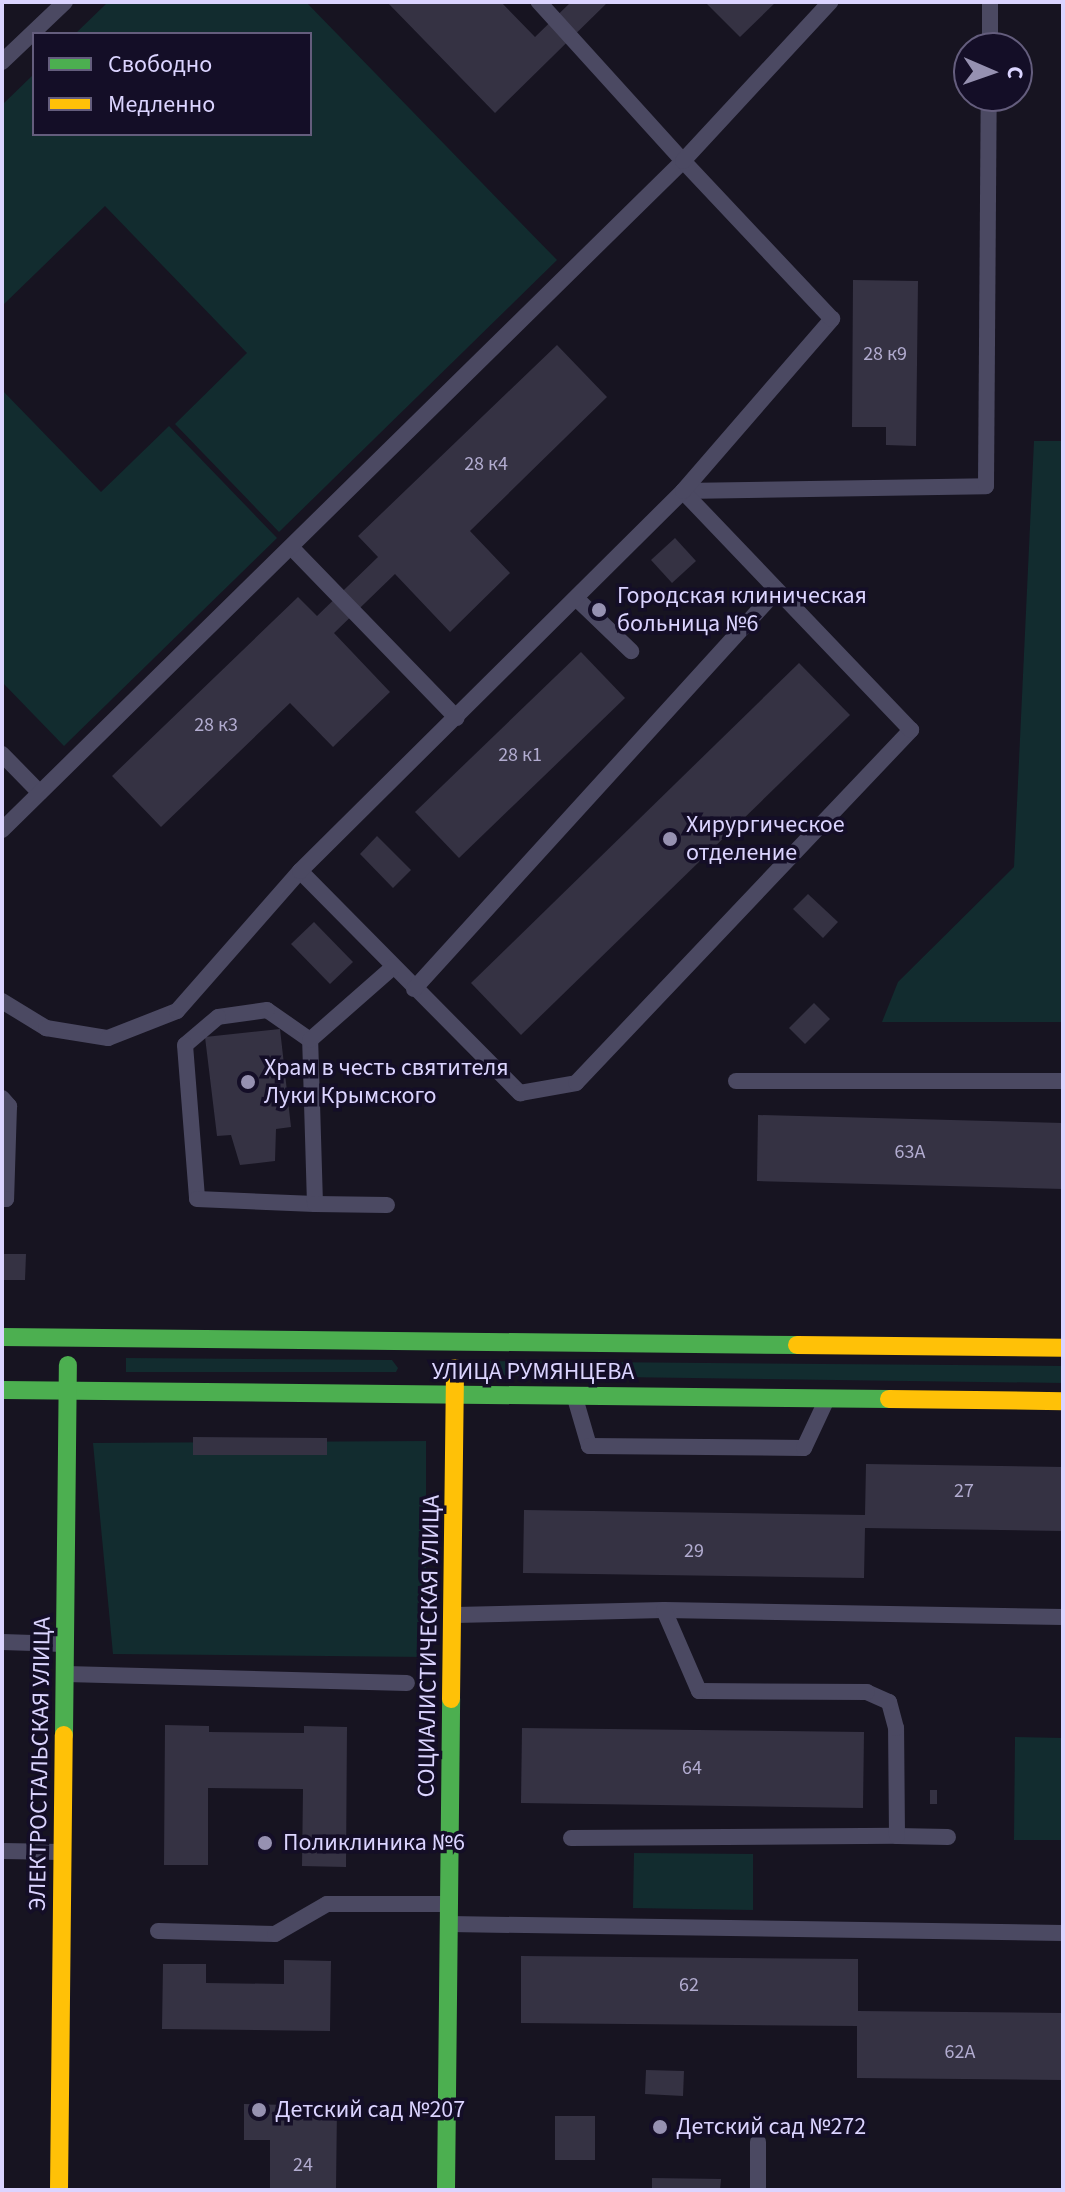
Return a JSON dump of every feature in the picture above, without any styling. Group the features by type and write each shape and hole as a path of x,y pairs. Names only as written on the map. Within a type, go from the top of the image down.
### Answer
{"main road":[{"name":"УЛИЦА РУМЯНЦЕВА","path":"2,1337 1063,1348"},
{"name":"ЭЛЕКТРОСТАЛЬСКАЯ УЛИЦА","path":"59,2190 69,1338"},
{"name":"СОЦИАЛИСТИЧЕСКАЯ УЛИЦА","path":"446,2190 456,1343"},
{"name":"УЛИЦА РУМЯНЦЕВА","path":"2,1390 1063,1401"}],"lane":[{"path":"34,32 65,2"},
{"path":"2,1001 46,1028 108,1038 177,1011 300,871 578,600 683,491 832,319 539,2"},
{"path":"2,830 683,161 830,2"},
{"path":"990,2 990,32"},
{"path":"2,62 32,33"},
{"path":"683,491 986,486 989,112"},
{"path":"300,871 520,1093 576,1083 911,730 683,491"},
{"path":"291,547 457,718"},
{"path":"414,989 777,590"},
{"path":"578,600 631,651"},
{"path":"2,754 40,793"},
{"path":"310,1040 393,967"},
{"path":"310,1040 267,1010 218,1017 185,1045 197,1199 387,1205"},
{"path":"310,1040 315,1204"},
{"path":"736,1081 1063,1081"},
{"path":"2,1098 9,1106 6,1199 2,1199"},
{"path":"574,1397 589,1446 804,1448 827,1399"},
{"path":"453,1615 664,1610 1063,1617"},
{"path":"664,1610 699,1691 867,1692 889,1702 895,1716 897,1836"},
{"path":"2,1642 65,1644"},
{"path":"65,1674 407,1683"},
{"path":"571,1838 948,1837"},
{"path":"2,1851 62,1852"},
{"path":"158,1931 275,1934 327,1904 449,1904"},
{"path":"449,1924 1063,1933"},
{"path":"758,2142 758,2190"}],"green space":[{"path":"108,2 306,2 557,260 279,532 175,424 247,353 105,206 2,306 2,105 32,76 32,136 312,136 312,32 77,32"},
{"path":"2,390 101,492 169,426 277,538 64,746 2,682"},
{"path":"1034,441 1063,441 1063,1022 882,1022 898,982 1014,867"},
{"path":"126,1358 392,1360 398,1368 396,1372 126,1372"},
{"path":"481,1361 1063,1366 1063,1383 476,1375"},
{"path":"426,1441 426,1657 113,1654 93,1443"},
{"path":"1015,1737 1063,1738 1063,1840 1014,1840"},
{"path":"634,1853 753,1854 753,1910 633,1908"}],"building":[{"path":"387,2 501,2 535,37 571,2 608,2 495,113"},
{"path":"705,2 776,2 740,37"},
{"path":"853,280 918,281 916,446 886,445 886,427 852,427"},
{"path":"557,345 607,397 470,531 510,573 450,632 395,574 334,633 390,692 333,747 290,703 161,827 112,776 298,597 317,616 378,557 358,536"},
{"path":"675,538 696,561 672,583 651,560"},
{"path":"581,652 625,698 459,858 415,812"},
{"name":"Хирургическое отделение","path":"799,663 850,715 521,1035 471,983"},
{"path":"377,836 411,870 393,888 360,854"},
{"path":"808,894 838,922 823,938 793,909"},
{"path":"314,922 353,962 330,984 291,944"},
{"path":"814,1003 830,1019 805,1044 789,1028"},
{"name":"Храм в честь святителя Луки Крымского","path":"280,1029 291,1127 276,1129 275,1161 240,1165 231,1135 217,1136 205,1037"},
{"path":"758,1115 1063,1123 1063,1189 757,1181"},
{"path":"2,1254 26,1254 25,1280 2,1280"},
{"path":"193,1437 327,1438 327,1455 193,1455"},
{"path":"866,1464 1063,1467 1063,1531 865,1528 864,1578 523,1573 524,1510 865,1515"},
{"path":"165,1725 209,1726 209,1732 304,1733 304,1726 347,1727 346,1867 302,1866 303,1789 208,1788 208,1865 164,1865"},
{"path":"522,1728 864,1732 863,1808 521,1803"},
{"path":"930,1790 937,1790 937,1804 930,1804"},
{"path":"521,1956 858,1959 858,2011 1063,2013 1063,2080 857,2078 857,2026 521,2023"},
{"path":"284,1960 331,1961 330,2031 162,2029 163,1964 206,1964 206,1983 284,1984"},
{"path":"646,2070 684,2071 683,2096 645,2094"},
{"path":"244,2104 337,2106 336,2190 270,2190 270,2140 244,2140"},
{"path":"555,2116 595,2116 595,2160 555,2160"},
{"path":"652,2178 721,2179 720,2190 652,2190"}],"traffic: fast":[{"path":"2,1337 797,1345"},
{"path":"64,1735 68,1365"},
{"path":"2,1390 889,1399"},
{"path":"446,2190 451,1699"}],"traffic: slow":[{"path":"797,1345 1063,1348"},
{"path":"451,1699 455,1368"},
{"path":"889,1399 1063,1401"},
{"path":"59,2190 64,1735"}],"place":[{"name":"Городская клиническая больница №6","path":"599,610"},
{"name":"Хирургическое отделение","path":"670,839"},
{"name":"Храм в честь святителя Луки Крымского","path":"248,1082"},
{"name":"Поликлиника №6","path":"265,1843"},
{"name":"Детский сад №207","path":"259,2110"},
{"name":"Детский сад №272","path":"660,2127"}]}
